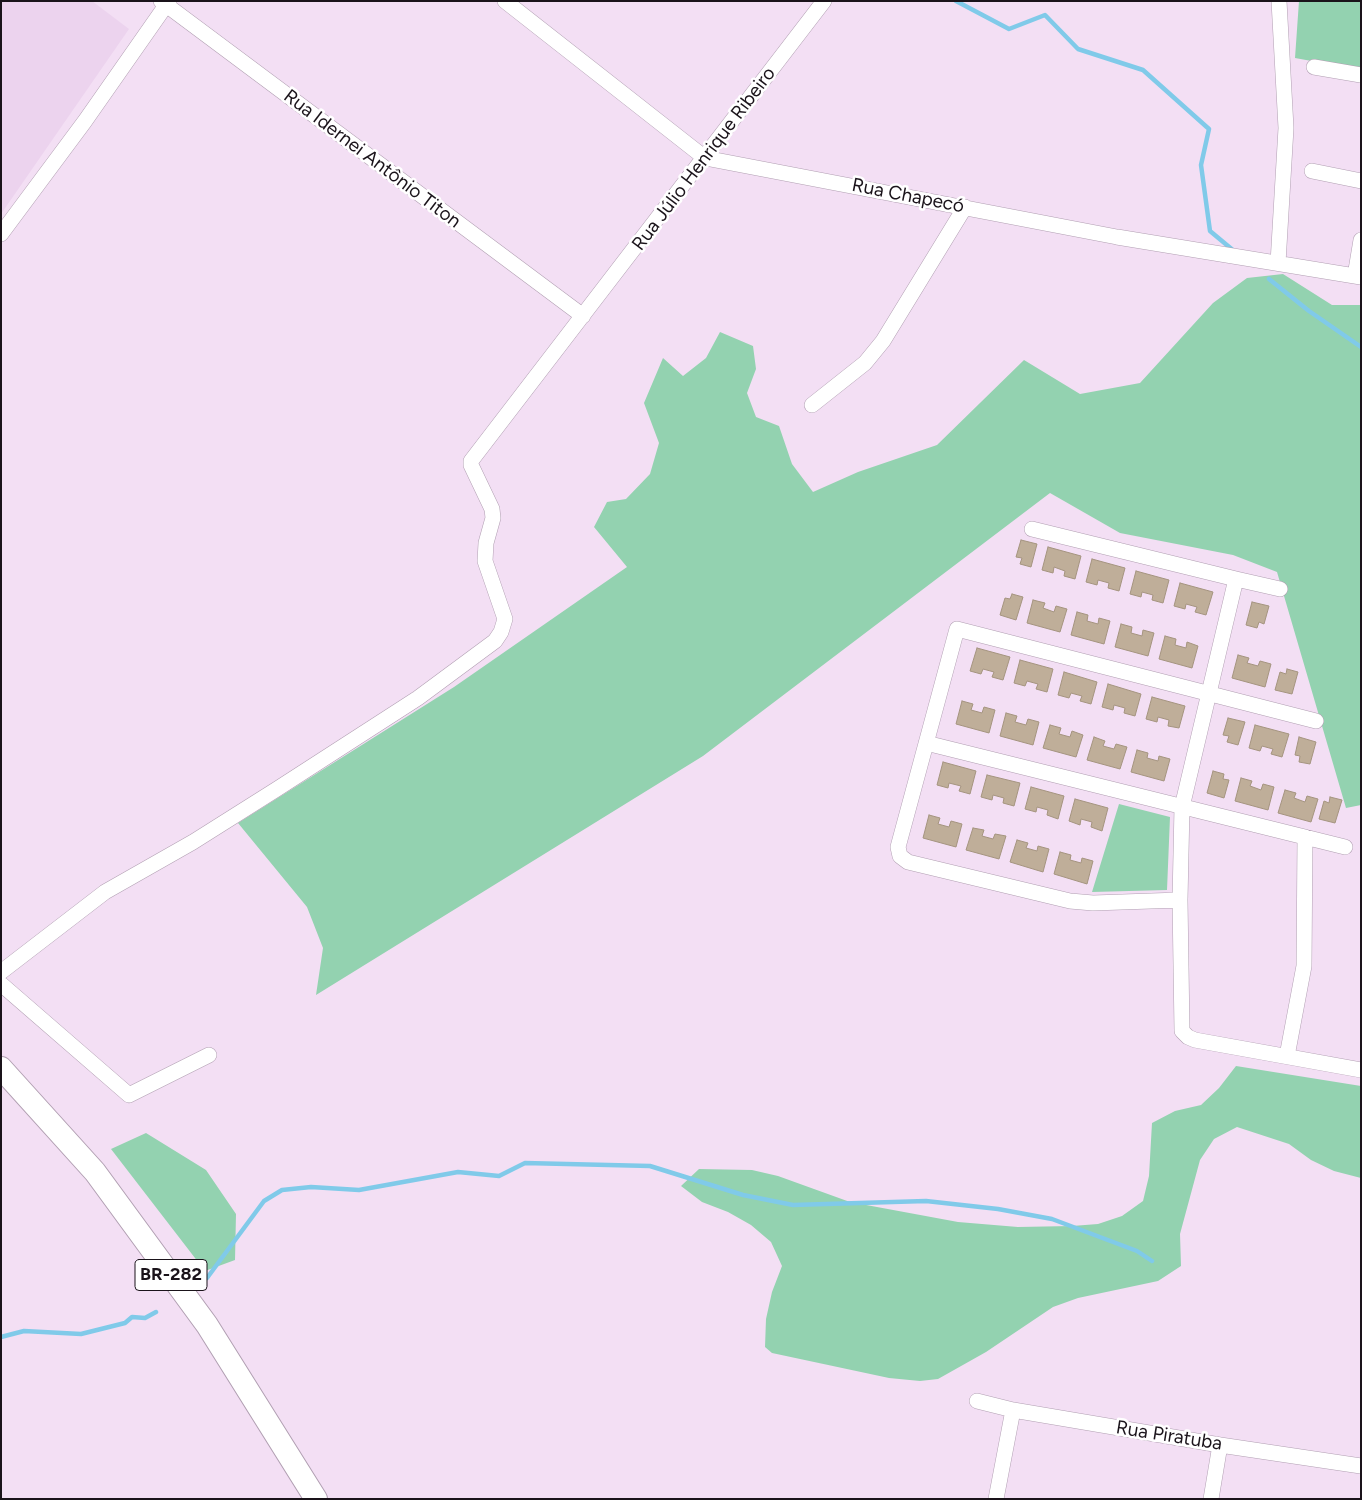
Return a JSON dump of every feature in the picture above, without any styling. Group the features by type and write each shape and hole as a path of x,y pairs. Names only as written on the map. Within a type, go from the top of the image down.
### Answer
{"highway":[{"name":"BR-282","path":"1,1068 95,1172 208,1325 316,1499"}],"street":[{"name":"Rua Chapecó","path":"505,1 705,158 1117,237 1358,276"},
{"name":"Rua Júlio Henrique Ribeiro","path":"1,972 105,892 193,842 277,789 418,698 495,641 501,632 505,619 485,562 486,543 493,518 492,509 471,465 471,460 824,1"},
{"path":"1278,263 1286,128 1279,1"},
{"path":"1,234 85,121 165,2"},
{"name":"Rua Idernei Antônio Titon","path":"165,2 583,316"},
{"path":"1314,67 1361,75"},
{"path":"1312,171 1361,181"},
{"path":"812,404 866,363 883,341 965,207"},
{"path":"1358,276 1361,240"},
{"path":"1032,529 1280,589"},
{"path":"1236,579 1182,807 1180,900 1182,1031 1188,1037 1196,1040 1361,1070"},
{"path":"1180,900 1093,903 1070,901 908,862 900,856 898,847 957,629 1316,721"},
{"path":"926,743 1345,847"},
{"path":"1287,1056 1304,966 1305,837"},
{"path":"1,984 129,1095 209,1055"},
{"name":"Rua Piratuba","path":"977,1401 1013,1410 1220,1445 1361,1466"},
{"path":"996,1499 1013,1410"},
{"path":"1211,1499 1220,1445"}],"shaded area":[{"path":"1,1 92,1 129,29 1,214"}],"green space":[{"path":"1299,1 1361,1 1361,70 1295,58"},
{"path":"1283,274 1332,305 1361,305 1361,805 1346,808 1277,572 1233,555 1120,533 1050,493 703,756 316,995 323,948 307,907 238,823 454,687 627,567 594,527 607,502 626,499 650,474 659,443 644,403 663,358 683,376 706,358 720,332 753,346 756,369 747,393 756,417 779,426 792,464 813,492 858,472 937,445 1024,360 1080,394 1140,383 1213,303 1247,278"},
{"path":"1119,804 1170,817 1167,890 1092,892"},
{"path":"1236,1066 1361,1086 1361,1178 1334,1171 1311,1160 1289,1144 1237,1127 1214,1139 1200,1160 1180,1234 1181,1266 1158,1281 1078,1298 1053,1307 986,1352 938,1379 920,1381 889,1378 772,1353 765,1347 766,1319 772,1292 782,1266 771,1242 751,1225 728,1212 702,1202 681,1186 699,1169 752,1170 778,1176 850,1202 958,1222 1018,1227 1098,1224 1122,1216 1143,1201 1149,1176 1152,1123 1175,1111 1201,1105 1219,1088"},
{"path":"146,1133 206,1170 236,1214 235,1260 205,1271 111,1149"}],"building":[{"path":"1021,540 1037,544 1031,567 1020,564 1022,558 1016,557"},
{"path":"1048,547 1081,556 1075,579 1064,576 1065,571 1054,567 1053,573 1042,570"},
{"path":"1092,559 1125,568 1119,591 1108,588 1109,583 1098,580 1097,585 1086,582"},
{"path":"1136,571 1169,580 1163,603 1152,600 1153,595 1142,592 1141,597 1130,594"},
{"path":"1180,583 1213,592 1206,615 1195,612 1197,607 1186,604 1185,609 1174,606"},
{"path":"1012,594 1023,597 1016,620 1000,615 1005,598 1010,599"},
{"path":"1033,600 1045,603 1043,608 1054,612 1056,606 1067,609 1060,632 1027,623"},
{"path":"1252,602 1269,606 1264,624 1259,622 1257,628 1246,625"},
{"path":"1077,612 1088,615 1087,621 1098,624 1099,618 1110,621 1104,644 1071,635"},
{"path":"1121,624 1132,627 1131,633 1142,636 1143,630 1154,633 1148,656 1115,647"},
{"path":"1165,636 1176,639 1175,645 1186,648 1187,642 1198,646 1192,668 1159,659"},
{"path":"977,648 1010,657 1003,680 992,677 994,672 983,669 981,674 970,671"},
{"path":"1238,655 1249,658 1247,663 1258,666 1260,661 1271,664 1265,687 1232,678"},
{"path":"1020,660 1053,669 1047,692 1036,689 1038,684 1027,681 1025,686 1014,683"},
{"path":"1287,669 1298,672 1292,694 1275,690 1280,672 1286,674"},
{"path":"1064,672 1097,682 1091,704 1080,701 1082,696 1071,693 1069,698 1058,695"},
{"path":"1108,684 1141,694 1135,716 1124,713 1125,708 1114,705 1113,710 1102,707"},
{"path":"1152,697 1185,706 1179,728 1168,726 1169,720 1158,717 1157,722 1146,719"},
{"path":"962,701 973,704 971,710 982,713 984,707 995,710 989,733 956,724"},
{"path":"1006,713 1017,716 1015,722 1026,725 1028,719 1039,722 1033,745 1000,736"},
{"path":"1228,718 1245,722 1238,745 1227,742 1229,736 1223,735"},
{"path":"1050,725 1061,728 1059,734 1070,737 1072,731 1083,735 1076,757 1043,748"},
{"path":"1255,725 1289,734 1282,757 1271,754 1273,749 1262,746 1260,751 1249,748"},
{"path":"1094,737 1105,741 1103,746 1114,749 1116,744 1127,747 1120,769 1087,760"},
{"path":"1299,737 1316,742 1310,764 1299,762 1300,756 1295,755"},
{"path":"1137,750 1148,753 1147,758 1158,761 1159,756 1170,759 1164,781 1131,772"},
{"path":"943,762 976,771 970,794 959,791 961,786 949,783 948,788 937,785"},
{"path":"1213,771 1224,774 1223,779 1229,780 1224,798 1207,793"},
{"path":"987,775 1020,783 1014,806 1003,803 1004,798 993,795 992,800 981,797"},
{"path":"1241,778 1252,781 1250,786 1261,790 1263,784 1274,787 1268,810 1235,801"},
{"path":"1031,787 1064,796 1058,819 1047,815 1048,810 1037,807 1036,812 1025,809"},
{"path":"1285,790 1296,793 1294,798 1305,802 1307,796 1318,799 1311,822 1278,813"},
{"path":"1330,797 1342,800 1335,823 1319,819 1324,801 1329,803"},
{"path":"1075,799 1108,808 1102,831 1091,827 1092,822 1081,819 1080,825 1069,821"},
{"path":"929,815 940,818 938,824 949,827 951,821 962,824 956,847 923,838"},
{"path":"973,828 984,830 982,836 993,839 995,834 1006,836 999,859 966,850"},
{"path":"1017,840 1028,843 1026,848 1037,851 1038,846 1049,849 1043,872 1010,862"},
{"path":"1060,852 1071,855 1070,860 1081,863 1082,858 1093,861 1087,884 1054,874"}],"waterway":[{"path":"956,1 1009,29 1045,15 1078,49 1143,70 1209,129 1201,165 1210,231 1234,251"},
{"path":"1269,279 1309,311 1361,347"},
{"path":"207,1278 264,1201 282,1190 311,1187 359,1190 458,1172 499,1176 525,1163 650,1166 743,1195 793,1205 926,1201 998,1209 1052,1219 1137,1251 1152,1261"},
{"path":"1,1337 24,1331 81,1334 125,1323 132,1317 145,1318 156,1312"}]}
